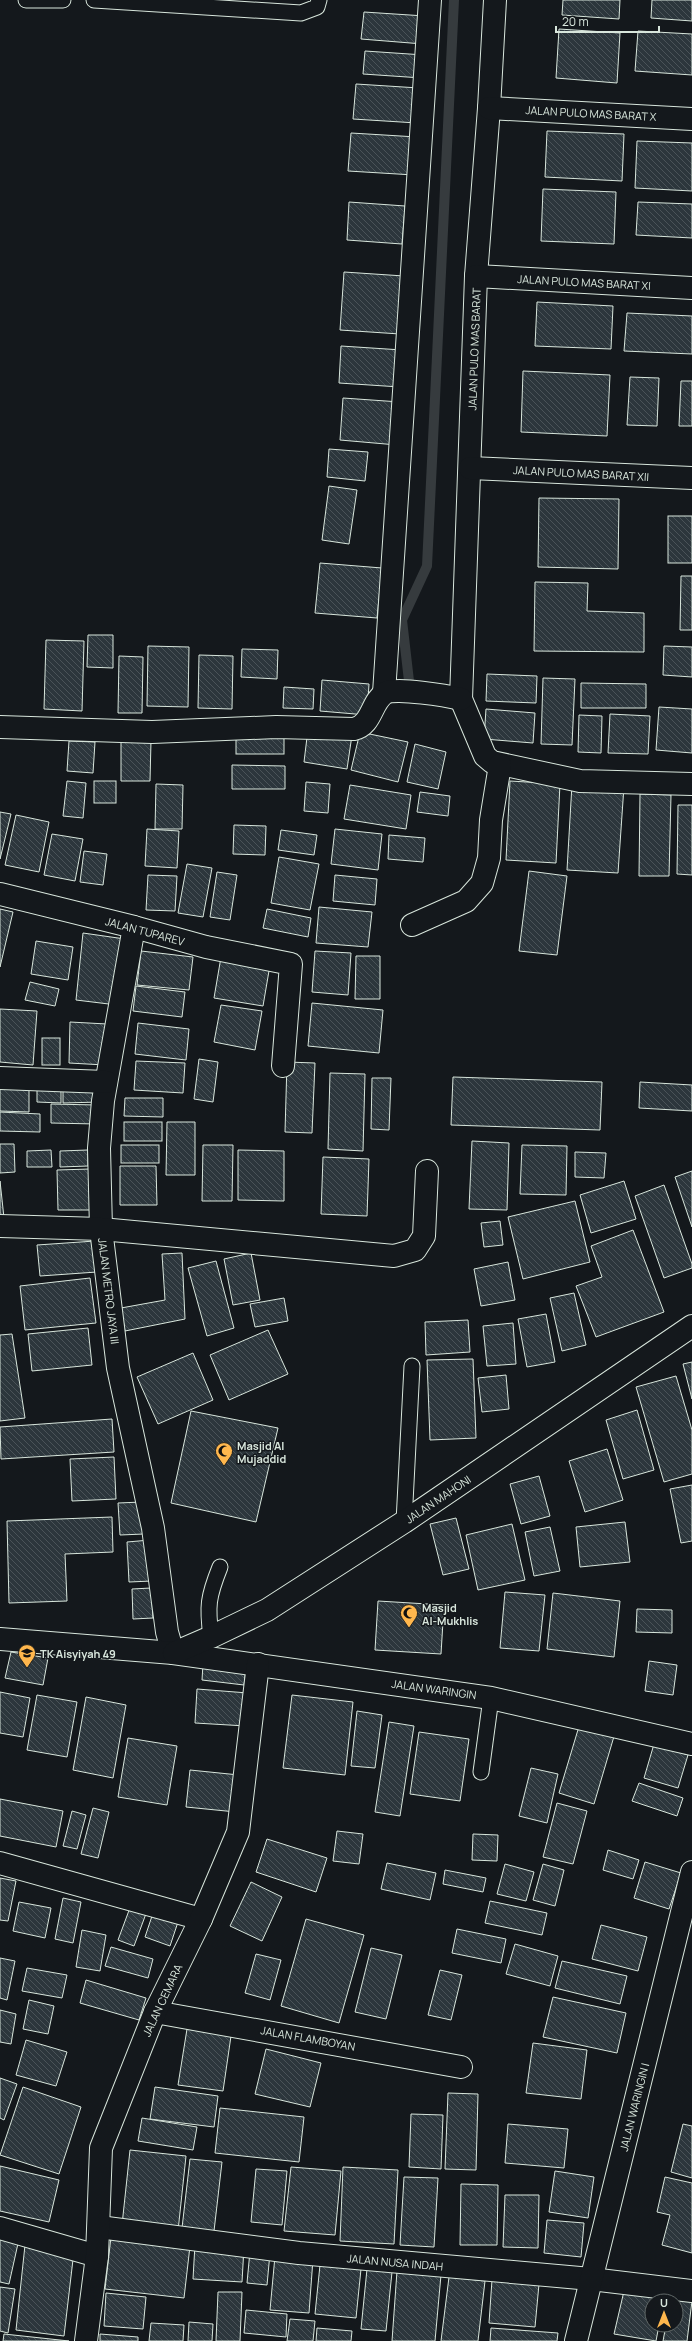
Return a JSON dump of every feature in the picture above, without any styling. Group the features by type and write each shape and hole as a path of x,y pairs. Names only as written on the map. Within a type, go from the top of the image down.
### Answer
{"street":[{"path":"0,727 152,732 276,726 354,729 364,725 387,692 430,0"},
{"name":"JALAN PULO MAS BARAT","path":"461,699 476,276 489,108 494,0"},
{"name":"JALAN PULO MAS BARAT X","path":"489,108 692,119"},
{"name":"JALAN PULO MAS BARAT XI","path":"476,276 692,288"},
{"name":"JALAN PULO MAS BARAT XII","path":"470,468 692,478"},
{"path":"387,692 433,694 461,699 485,756 500,765 580,781 692,784"},
{"path":"412,925 466,901 482,883 489,858 491,820 500,765"},
{"name":"JALAN TUPAREV","path":"0,894 134,927 206,947 291,964 283,1066"},
{"name":"JALAN METRO JAYA III","path":"134,927 106,1082 99,1148 101,1229 118,1368 153,1528 168,1632 173,1653"},
{"path":"0,1078 106,1082"},
{"path":"0,1226 101,1229 394,1256 415,1250 424,1236 427,1170"},
{"name":"JALAN MAHONI","path":"173,1653 211,1637 267,1610 404,1522 692,1326"},
{"name":"JALAN WARINGIN","path":"0,1639 173,1653 491,1698 692,1744"},
{"name":"JALAN CEMARA","path":"86,2341 97,2256 101,2148 155,2012 201,1919 238,1832 258,1664"},
{"path":"0,1862 201,1919"},
{"name":"JALAN WARINGIN I","path":"576,2341 692,1872"},
{"name":"JALAN FLAMBOYAN","path":"155,2012 461,2066"},
{"name":"JALAN NUSA INDAH","path":"99,2227 299,2253 591,2279 692,2291"},
{"path":"0,2228 97,2256"}],"lane":[{"path":"26,0 63,0"},
{"path":"94,0 301,13 317,7 319,0"},
{"path":"404,1522 412,1366"},
{"path":"211,1637 208,1610 210,1593 220,1567"},
{"path":"481,1772 491,1698"}],"building":[{"path":"563,0 620,0 619,19 562,15"},
{"path":"652,0 692,0 692,21 651,18"},
{"path":"364,12 425,16 423,44 361,39"},
{"path":"559,29 620,33 617,83 556,78"},
{"path":"638,31 692,34 692,75 635,71"},
{"path":"365,51 424,55 422,78 363,74"},
{"path":"356,84 419,88 417,123 353,119"},
{"path":"547,131 624,134 622,181 545,177"},
{"path":"351,133 417,137 414,175 348,171"},
{"path":"637,141 692,143 692,191 635,188"},
{"path":"543,189 616,192 614,244 541,241"},
{"path":"349,202 405,206 402,244 347,240"},
{"path":"638,202 692,204 692,238 636,235"},
{"path":"344,272 404,276 400,334 340,330"},
{"path":"537,302 613,306 611,349 535,346"},
{"path":"627,313 692,316 692,354 624,351"},
{"path":"341,346 402,350 400,387 339,383"},
{"path":"523,371 610,375 607,436 521,432"},
{"path":"630,377 659,378 657,426 627,425"},
{"path":"681,381 692,381 692,426 679,426"},
{"path":"343,398 400,402 397,445 340,440"},
{"path":"329,449 368,452 365,481 327,477"},
{"path":"329,486 357,490 349,544 322,540"},
{"path":"539,498 619,499 618,569 538,567"},
{"path":"668,516 692,516 692,563 668,563"},
{"path":"320,563 382,568 377,618 315,613"},
{"path":"681,576 692,576 692,630 680,630"},
{"path":"535,582 588,583 587,611 644,613 644,652 534,651"},
{"path":"88,635 113,635 113,668 87,667"},
{"path":"46,640 84,641 82,711 44,709"},
{"path":"148,646 189,647 188,707 147,706"},
{"path":"664,646 692,647 692,677 663,675"},
{"path":"242,649 278,650 277,679 241,677"},
{"path":"199,655 233,656 232,709 198,708"},
{"path":"119,656 143,657 142,713 118,713"},
{"path":"487,674 537,676 536,703 486,701"},
{"path":"543,678 575,679 572,745 541,744"},
{"path":"322,680 369,684 367,715 320,711"},
{"path":"581,683 646,684 646,708 581,708"},
{"path":"284,687 314,689 313,709 283,708"},
{"path":"659,707 692,709 692,753 656,750"},
{"path":"486,709 535,713 533,743 484,739"},
{"path":"610,714 650,716 648,754 608,753"},
{"path":"579,715 602,716 601,753 578,752"},
{"path":"236,729 284,729 284,754 236,754"},
{"path":"308,729 352,735 347,769 304,762"},
{"path":"360,732 408,742 398,782 351,770"},
{"path":"69,741 95,742 93,773 67,771"},
{"path":"121,741 151,741 150,781 121,781"},
{"path":"415,744 446,752 438,789 407,782"},
{"path":"232,765 285,766 285,789 232,789"},
{"path":"67,781 86,783 83,818 63,816"},
{"path":"94,781 116,781 116,803 94,803"},
{"path":"510,781 560,784 556,863 506,860"},
{"path":"306,782 330,784 328,813 304,811"},
{"path":"156,784 183,785 182,829 155,829"},
{"path":"572,784 624,786 618,873 567,870"},
{"path":"350,785 411,795 406,829 344,819"},
{"path":"420,792 450,796 448,816 417,812"},
{"path":"640,794 671,795 669,876 639,876"},
{"path":"678,805 692,805 692,875 677,874"},
{"path":"0,812 11,814 0,859"},
{"path":"16,815 49,822 39,872 5,865"},
{"path":"234,825 266,826 265,855 233,854"},
{"path":"147,829 179,831 177,868 145,866"},
{"path":"335,829 382,834 378,870 331,864"},
{"path":"281,830 317,835 314,855 278,850"},
{"path":"52,834 83,839 75,881 44,875"},
{"path":"389,835 425,838 423,862 388,859"},
{"path":"84,851 107,854 103,885 80,882"},
{"path":"279,857 319,864 310,910 271,903"},
{"path":"187,864 212,868 203,917 178,913"},
{"path":"529,871 567,876 557,955 519,951"},
{"path":"217,872 237,875 230,920 210,917"},
{"path":"148,875 177,876 175,911 146,910"},
{"path":"335,875 377,879 375,905 333,901"},
{"path":"319,907 372,912 368,947 316,943"},
{"path":"0,909 13,912 0,967"},
{"path":"267,909 311,918 308,937 263,928"},
{"path":"83,933 125,939 117,1005 76,1000"},
{"path":"36,941 73,947 68,980 31,974"},
{"path":"141,951 193,957 189,990 137,985"},
{"path":"315,951 351,953 348,995 312,992"},
{"path":"356,956 380,956 380,999 355,999"},
{"path":"221,957 270,965 263,1006 214,998"},
{"path":"30,982 59,989 55,1006 25,1000"},
{"path":"136,986 185,992 182,1017 133,1011"},
{"path":"312,1003 383,1010 379,1053 308,1046"},
{"path":"221,1005 262,1011 255,1050 214,1042"},
{"path":"0,1009 37,1011 33,1065 0,1062"},
{"path":"70,1022 107,1024 105,1065 69,1063"},
{"path":"138,1023 189,1029 186,1060 135,1054"},
{"path":"42,1038 60,1038 60,1065 42,1065"},
{"path":"199,1059 218,1062 213,1102 194,1099"},
{"path":"136,1061 185,1063 183,1093 134,1090"},
{"path":"287,1062 315,1063 312,1133 285,1132"},
{"path":"330,1073 365,1074 363,1151 328,1149"},
{"path":"453,1077 602,1082 600,1130 451,1125"},
{"path":"372,1078 391,1078 389,1130 371,1129"},
{"path":"0,1080 29,1081 29,1112 0,1111"},
{"path":"37,1082 61,1082 61,1103 37,1102"},
{"path":"63,1082 98,1084 100,1102 63,1103"},
{"path":"640,1082 692,1085 692,1111 639,1108"},
{"path":"125,1098 163,1098 163,1117 124,1116"},
{"path":"51,1104 97,1105 96,1124 51,1123"},
{"path":"0,1112 40,1114 40,1132 0,1131"},
{"path":"124,1122 162,1122 162,1141 124,1141"},
{"path":"167,1122 195,1122 195,1175 166,1175"},
{"path":"472,1141 509,1143 507,1210 469,1209"},
{"path":"0,1144 14,1144 15,1172 0,1173"},
{"path":"121,1145 159,1145 159,1163 121,1163"},
{"path":"203,1145 233,1145 232,1201 202,1201"},
{"path":"522,1145 567,1146 566,1195 520,1194"},
{"path":"51,1150 52,1167 27,1167 27,1151"},
{"path":"88,1150 88,1166 60,1167 60,1151"},
{"path":"238,1150 284,1151 284,1201 238,1200"},
{"path":"575,1152 606,1153 604,1178 575,1177"},
{"path":"323,1157 369,1159 367,1216 321,1214"},
{"path":"120,1166 156,1166 157,1205 120,1205"},
{"path":"90,1169 91,1210 58,1210 57,1170"},
{"path":"692,1171 692,1227 675,1177"},
{"path":"0,1181 4,1218 0,1218"},
{"path":"624,1181 636,1219 591,1233 580,1195"},
{"path":"664,1185 692,1264 692,1268 664,1278 635,1196"},
{"path":"575,1201 590,1262 523,1279 508,1217"},
{"path":"500,1221 503,1245 484,1247 481,1223"},
{"path":"633,1230 664,1312 596,1337 576,1286 602,1277 591,1246"},
{"path":"95,1241 97,1272 40,1276 37,1245"},
{"path":"182,1253 185,1319 125,1331 121,1308 165,1300 162,1254"},
{"path":"251,1253 260,1300 233,1305 224,1259"},
{"path":"216,1261 234,1328 207,1336 188,1268"},
{"path":"508,1262 515,1300 481,1306 474,1269"},
{"path":"90,1278 96,1323 25,1330 20,1286"},
{"path":"574,1293 586,1345 562,1351 550,1298"},
{"path":"284,1298 288,1321 255,1327 250,1304"},
{"path":"546,1314 555,1362 527,1367 518,1319"},
{"path":"468,1320 470,1352 426,1355 425,1322"},
{"path":"513,1323 516,1364 487,1366 483,1326"},
{"path":"88,1328 92,1365 32,1371 28,1334"},
{"path":"268,1330 288,1374 229,1400 210,1355"},
{"path":"12,1334 25,1418 0,1421 0,1335"},
{"path":"193,1353 213,1400 158,1424 137,1377"},
{"path":"473,1359 476,1438 430,1440 427,1360"},
{"path":"692,1362 692,1399 683,1364"},
{"path":"506,1375 509,1409 482,1412 478,1378"},
{"path":"676,1376 692,1430 692,1474 664,1482 636,1387"},
{"path":"637,1410 654,1470 623,1479 606,1420"},
{"name":"Masjid Al Mujaddid","path":"191,1411 278,1428 256,1522 171,1503"},
{"path":"112,1419 114,1452 1,1459 0,1427"},
{"path":"607,1449 623,1500 585,1512 569,1461"},
{"path":"114,1457 116,1499 72,1501 70,1459"},
{"path":"539,1476 550,1516 521,1524 510,1484"},
{"path":"692,1485 692,1541 681,1543 670,1489"},
{"path":"142,1502 144,1534 120,1535 118,1503"},
{"path":"112,1517 113,1552 65,1554 67,1601 9,1603 7,1521"},
{"path":"456,1518 469,1569 443,1575 430,1524"},
{"path":"625,1522 630,1562 580,1567 576,1527"},
{"path":"512,1524 525,1580 478,1590 466,1535"},
{"path":"550,1527 560,1571 534,1576 525,1532"},
{"path":"150,1540 152,1581 129,1582 127,1542"},
{"path":"151,1588 153,1618 133,1619 132,1589"},
{"path":"505,1592 545,1595 539,1651 500,1648"},
{"path":"553,1593 620,1601 614,1657 547,1649"},
{"name":"Masjid Al-Mukhlis","path":"378,1601 444,1605 441,1654 375,1650"},
{"path":"637,1609 672,1610 672,1633 636,1632"},
{"name":"TK Aisyiyah 49","path":"11,1652 48,1658 43,1685 5,1678"},
{"path":"649,1661 677,1665 673,1695 645,1691"},
{"path":"203,1664 246,1669 244,1685 202,1680"},
{"path":"197,1689 248,1693 246,1726 195,1723"},
{"path":"0,1692 30,1698 23,1737 0,1733"},
{"path":"37,1695 77,1702 67,1757 27,1750"},
{"path":"292,1695 353,1702 345,1775 283,1768"},
{"path":"86,1697 126,1705 113,1778 73,1770"},
{"path":"357,1711 382,1715 375,1768 351,1766"},
{"path":"389,1722 414,1726 400,1816 375,1812"},
{"path":"580,1723 615,1733 594,1804 559,1793"},
{"path":"419,1732 469,1739 460,1801 410,1794"},
{"path":"128,1738 177,1746 167,1805 118,1797"},
{"path":"654,1744 688,1755 678,1788 644,1778"},
{"path":"531,1768 558,1774 547,1823 519,1816"},
{"path":"190,1770 239,1775 236,1812 186,1807"},
{"path":"639,1783 683,1798 677,1816 632,1801"},
{"path":"0,1799 63,1811 56,1847 0,1836"},
{"path":"557,1803 587,1811 573,1864 543,1857"},
{"path":"93,1808 109,1812 98,1858 81,1854"},
{"path":"72,1811 86,1815 77,1849 63,1846"},
{"path":"337,1831 363,1834 359,1864 333,1861"},
{"path":"473,1834 498,1835 497,1861 472,1860"},
{"path":"267,1839 327,1858 316,1892 256,1872"},
{"path":"608,1850 639,1860 633,1879 603,1870"},
{"path":"645,1862 681,1873 669,1909 634,1898"},
{"path":"387,1863 436,1873 430,1900 381,1889"},
{"path":"505,1864 534,1872 526,1901 497,1894"},
{"path":"543,1864 564,1870 555,1906 533,1900"},
{"path":"445,1870 486,1878 483,1892 443,1884"},
{"path":"0,1878 16,1881 8,1921 0,1920"},
{"path":"251,1882 282,1897 262,1941 230,1926"},
{"path":"63,1898 81,1902 73,1943 55,1939"},
{"path":"490,1901 547,1913 542,1935 485,1923"},
{"path":"19,1902 51,1908 45,1938 13,1931"},
{"path":"131,1905 147,1911 134,1946 118,1940"},
{"path":"154,1910 179,1919 170,1946 145,1937"},
{"path":"306,1919 364,1935 339,2023 281,2006"},
{"path":"601,1925 647,1937 638,1971 592,1959"},
{"path":"457,1929 506,1939 501,1963 452,1953"},
{"path":"82,1930 106,1935 100,1971 76,1967"},
{"path":"515,1944 558,1956 550,1986 506,1974"},
{"path":"111,1947 153,1959 148,1978 105,1966"},
{"path":"371,1948 402,1955 386,2019 355,2012"},
{"path":"256,1954 281,1960 270,2000 245,1993"},
{"path":"0,1958 15,1961 7,2000 0,1998"},
{"path":"562,1961 627,1976 620,2004 555,1988"},
{"path":"27,1968 67,1975 62,1998 22,1991"},
{"path":"440,1970 462,1975 451,2020 428,2015"},
{"path":"86,1980 146,1998 139,2020 80,2003"},
{"path":"553,1997 626,2013 617,2053 543,2037"},
{"path":"29,2000 54,2006 48,2034 23,2029"},
{"path":"0,2010 16,2014 11,2044 0,2042"},
{"path":"187,2029 231,2036 223,2091 178,2085"},
{"path":"26,2040 67,2052 56,2086 16,2075"},
{"path":"533,2043 587,2050 581,2099 526,2093"},
{"path":"266,2049 321,2063 310,2107 255,2094"},
{"path":"0,2078 17,2084 4,2120 0,2118"},
{"path":"23,2087 81,2107 59,2174 0,2155"},
{"path":"155,2087 218,2096 214,2127 150,2119"},
{"path":"448,2093 478,2094 476,2170 445,2169"},
{"path":"220,2108 304,2117 299,2162 215,2153"},
{"path":"411,2114 443,2115 441,2169 409,2167"},
{"path":"142,2118 197,2127 193,2150 138,2141"},
{"path":"508,2124 568,2129 564,2168 505,2163"},
{"path":"683,2124 692,2126 692,2178 671,2172"},
{"path":"130,2150 186,2156 178,2231 122,2225"},
{"path":"190,2159 222,2162 214,2231 182,2228"},
{"path":"0,2166 59,2180 49,2222 0,2211"},
{"path":"291,2167 341,2171 335,2235 284,2231"},
{"path":"343,2167 398,2170 394,2244 340,2241"},
{"path":"256,2169 287,2171 282,2225 251,2222"},
{"path":"555,2171 594,2177 588,2218 549,2212"},
{"path":"404,2177 438,2178 434,2247 400,2245"},
{"path":"665,2177 692,2183 692,2253 662,2245 670,2215 657,2212"},
{"path":"461,2184 498,2185 497,2245 460,2245"},
{"path":"505,2195 539,2195 538,2248 503,2247"},
{"path":"547,2220 584,2223 581,2257 544,2253"},
{"path":"0,2235 19,2239 9,2284 0,2282"},
{"path":"111,2237 190,2246 184,2298 105,2289"},
{"path":"195,2244 244,2247 242,2282 193,2279"},
{"path":"25,2245 74,2251 64,2336 16,2330"},
{"path":"250,2251 270,2253 267,2285 247,2283"},
{"path":"275,2256 313,2259 309,2313 270,2310"},
{"path":"320,2265 361,2269 356,2318 315,2314"},
{"path":"367,2269 392,2272 386,2331 361,2329"},
{"path":"397,2271 441,2275 435,2341 392,2341"},
{"path":"449,2277 485,2281 478,2341 441,2341"},
{"path":"492,2280 539,2284 535,2327 489,2323"},
{"path":"0,2287 15,2289 8,2333 0,2331"},
{"path":"624,2291 644,2295 644,2333 658,2333 656,2341 614,2334"},
{"path":"218,2292 242,2292 240,2341 216,2341"},
{"path":"106,2293 146,2297 143,2329 104,2326"},
{"path":"684,2299 692,2301 687,2341 663,2341 664,2333 684,2333"},
{"path":"246,2310 287,2314 286,2337 244,2333"},
{"path":"290,2319 315,2321 313,2341 287,2341"},
{"path":"189,2322 213,2324 212,2341 188,2341"},
{"path":"151,2323 184,2325 183,2341 149,2341"},
{"path":"317,2328 352,2331 351,2341 316,2341"},
{"path":"491,2328 558,2333 557,2341 490,2341"},
{"path":"4,2334 69,2341 3,2341"},
{"path":"100,2334 138,2337 138,2341 100,2341"}],"waterway":[{"path":"409,681 402,620 427,566 454,0"}],"place":[{"name":"Masjid Al Mujaddid","path":"224,1466"},
{"name":"Masjid Al-Mukhlis","path":"409,1628"},
{"name":"TK Aisyiyah 49","path":"27,1668"}]}
